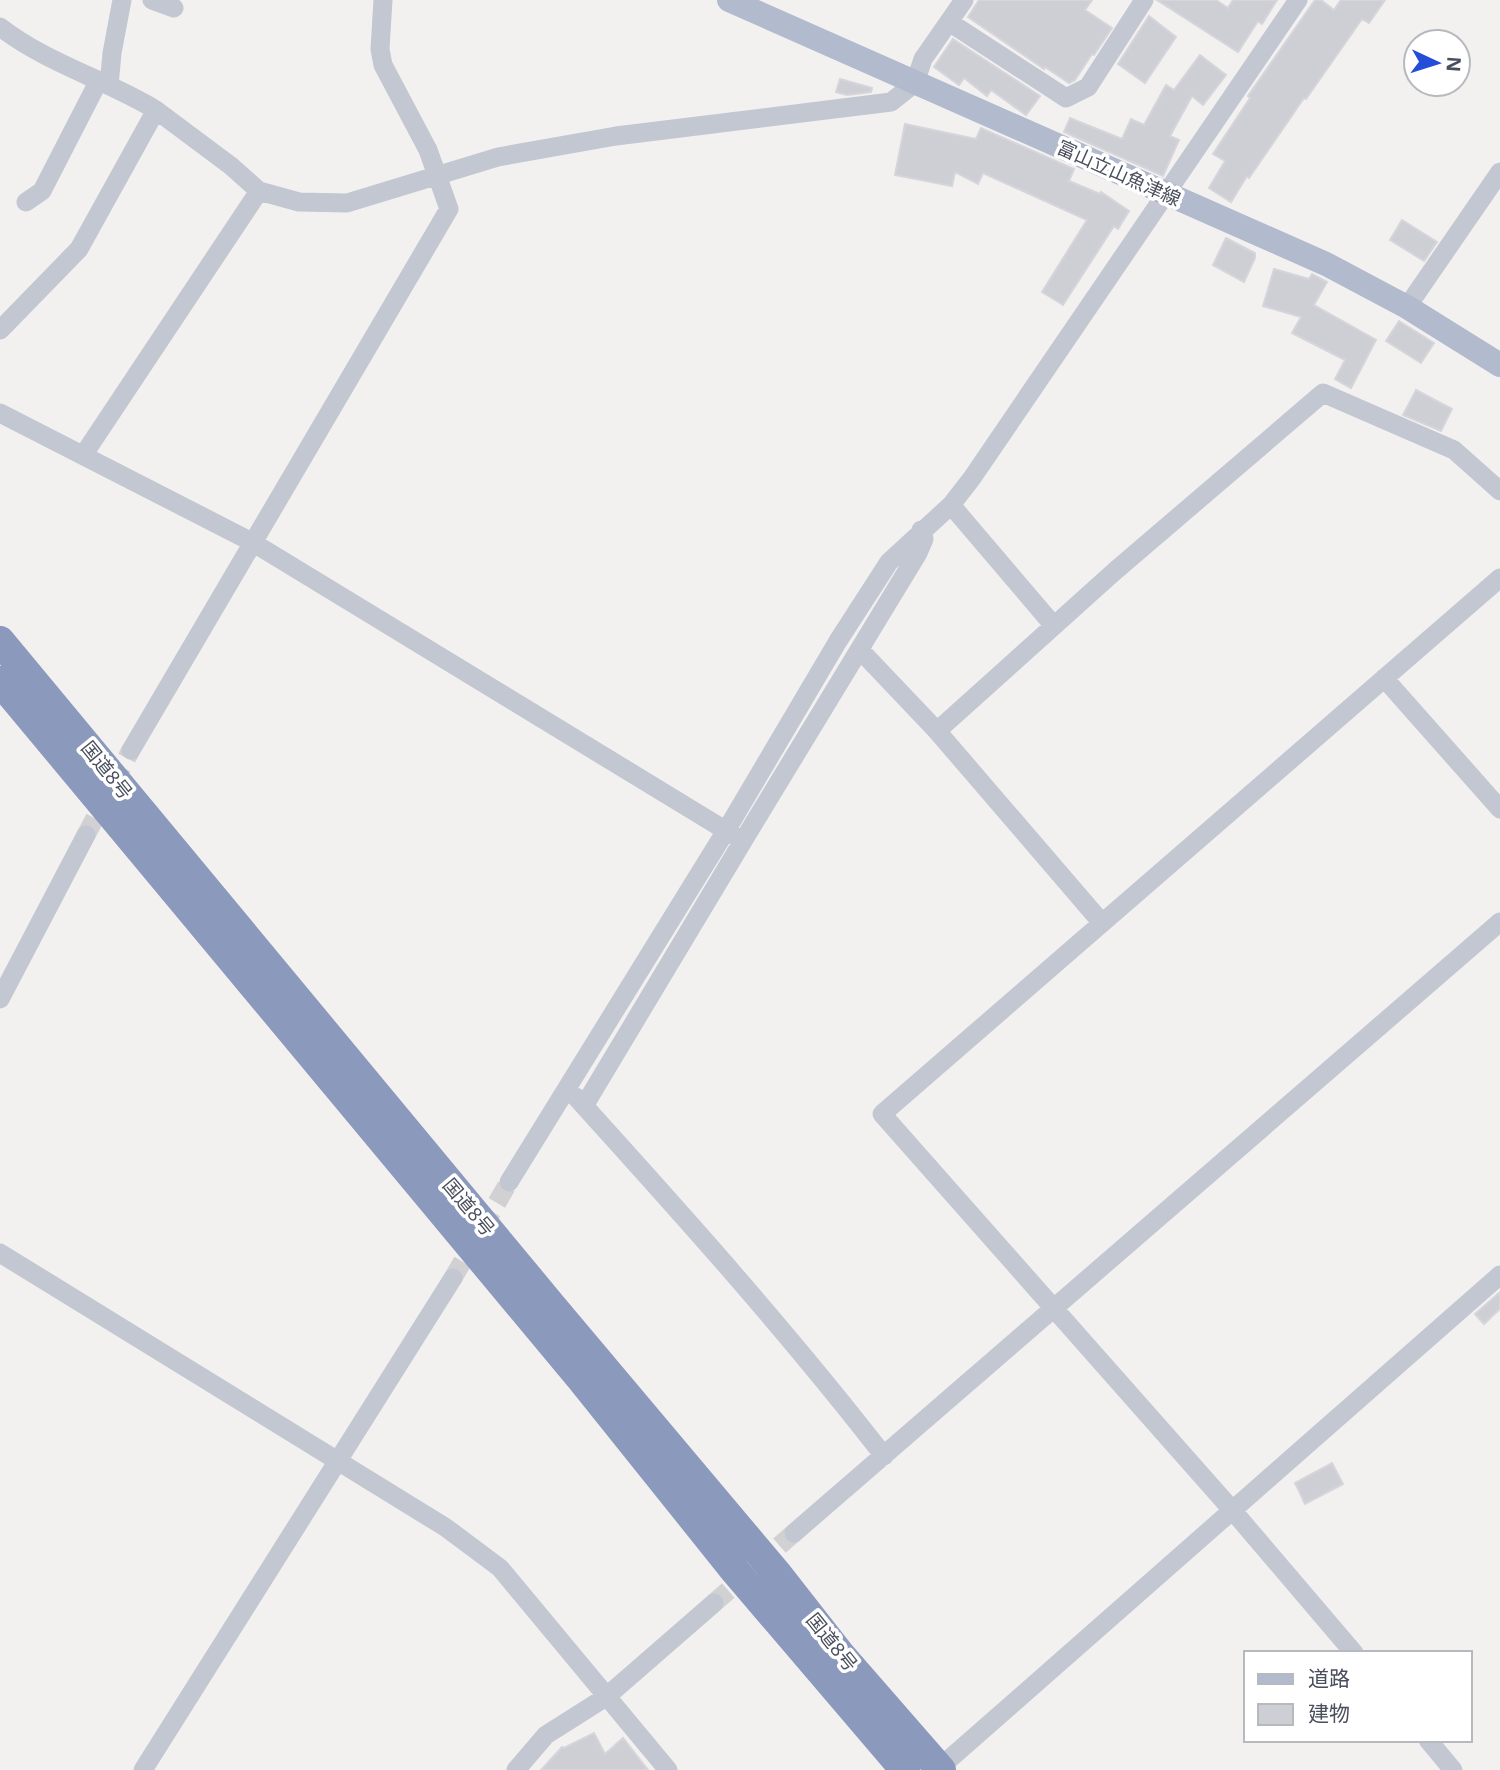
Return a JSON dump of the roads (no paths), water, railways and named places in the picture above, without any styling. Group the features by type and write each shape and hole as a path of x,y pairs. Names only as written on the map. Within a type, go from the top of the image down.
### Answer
{"highway":[{"name":"国道8号","path":"0,641 541,1294 778,1575 839,1653 939,1769"},
{"name":"国道8号","path":"0,681 582,1380 744,1582 905,1770"}],"main road":[{"name":"富山立山魚津線","path":"729,0 1326,264 1407,307 1500,365"}],"street":[{"path":"26,202 42,191 104,84 122,0"},
{"path":"152,0 174,8"},
{"path":"131,750 449,209 428,150 383,65 380,48 383,0"},
{"path":"0,27 57,63 126,92 156,110 259,191 299,202 347,203 498,157 616,136 891,102 915,83 923,59 964,0"},
{"path":"949,22 1066,98 1088,87 1144,0"},
{"path":"509,1182 569,1089 838,641 889,562 951,505 972,478 1298,0"},
{"path":"0,330 79,249 156,110"},
{"path":"1407,307 1500,172"},
{"path":"84,454 259,191"},
{"path":"937,731 1323,393 1454,450 1500,491"},
{"path":"0,412 252,542 743,841"},
{"path":"951,505 1054,626"},
{"path":"584,1106 918,553 923,539 922,530"},
{"path":"1352,1651 1233,1511 882,1114 1500,578"},
{"path":"860,650 937,731 1102,923"},
{"path":"1384,678 1500,809"},
{"path":"0,999 86,835"},
{"path":"794,1533 1500,922"},
{"path":"569,1089 666,1195 805,1356 884,1456"},
{"path":"0,1253 445,1527 500,1568 667,1770"},
{"path":"939,1769 1500,1275"},
{"path":"143,1770 453,1278"},
{"path":"516,1770 546,1735 606,1697 714,1603"},
{"path":"1430,1742 1453,1770"}],"tunnel":[{"path":"86,835 131,750"},
{"path":"453,1278 509,1182"},
{"path":"714,1603 794,1533"}]}
